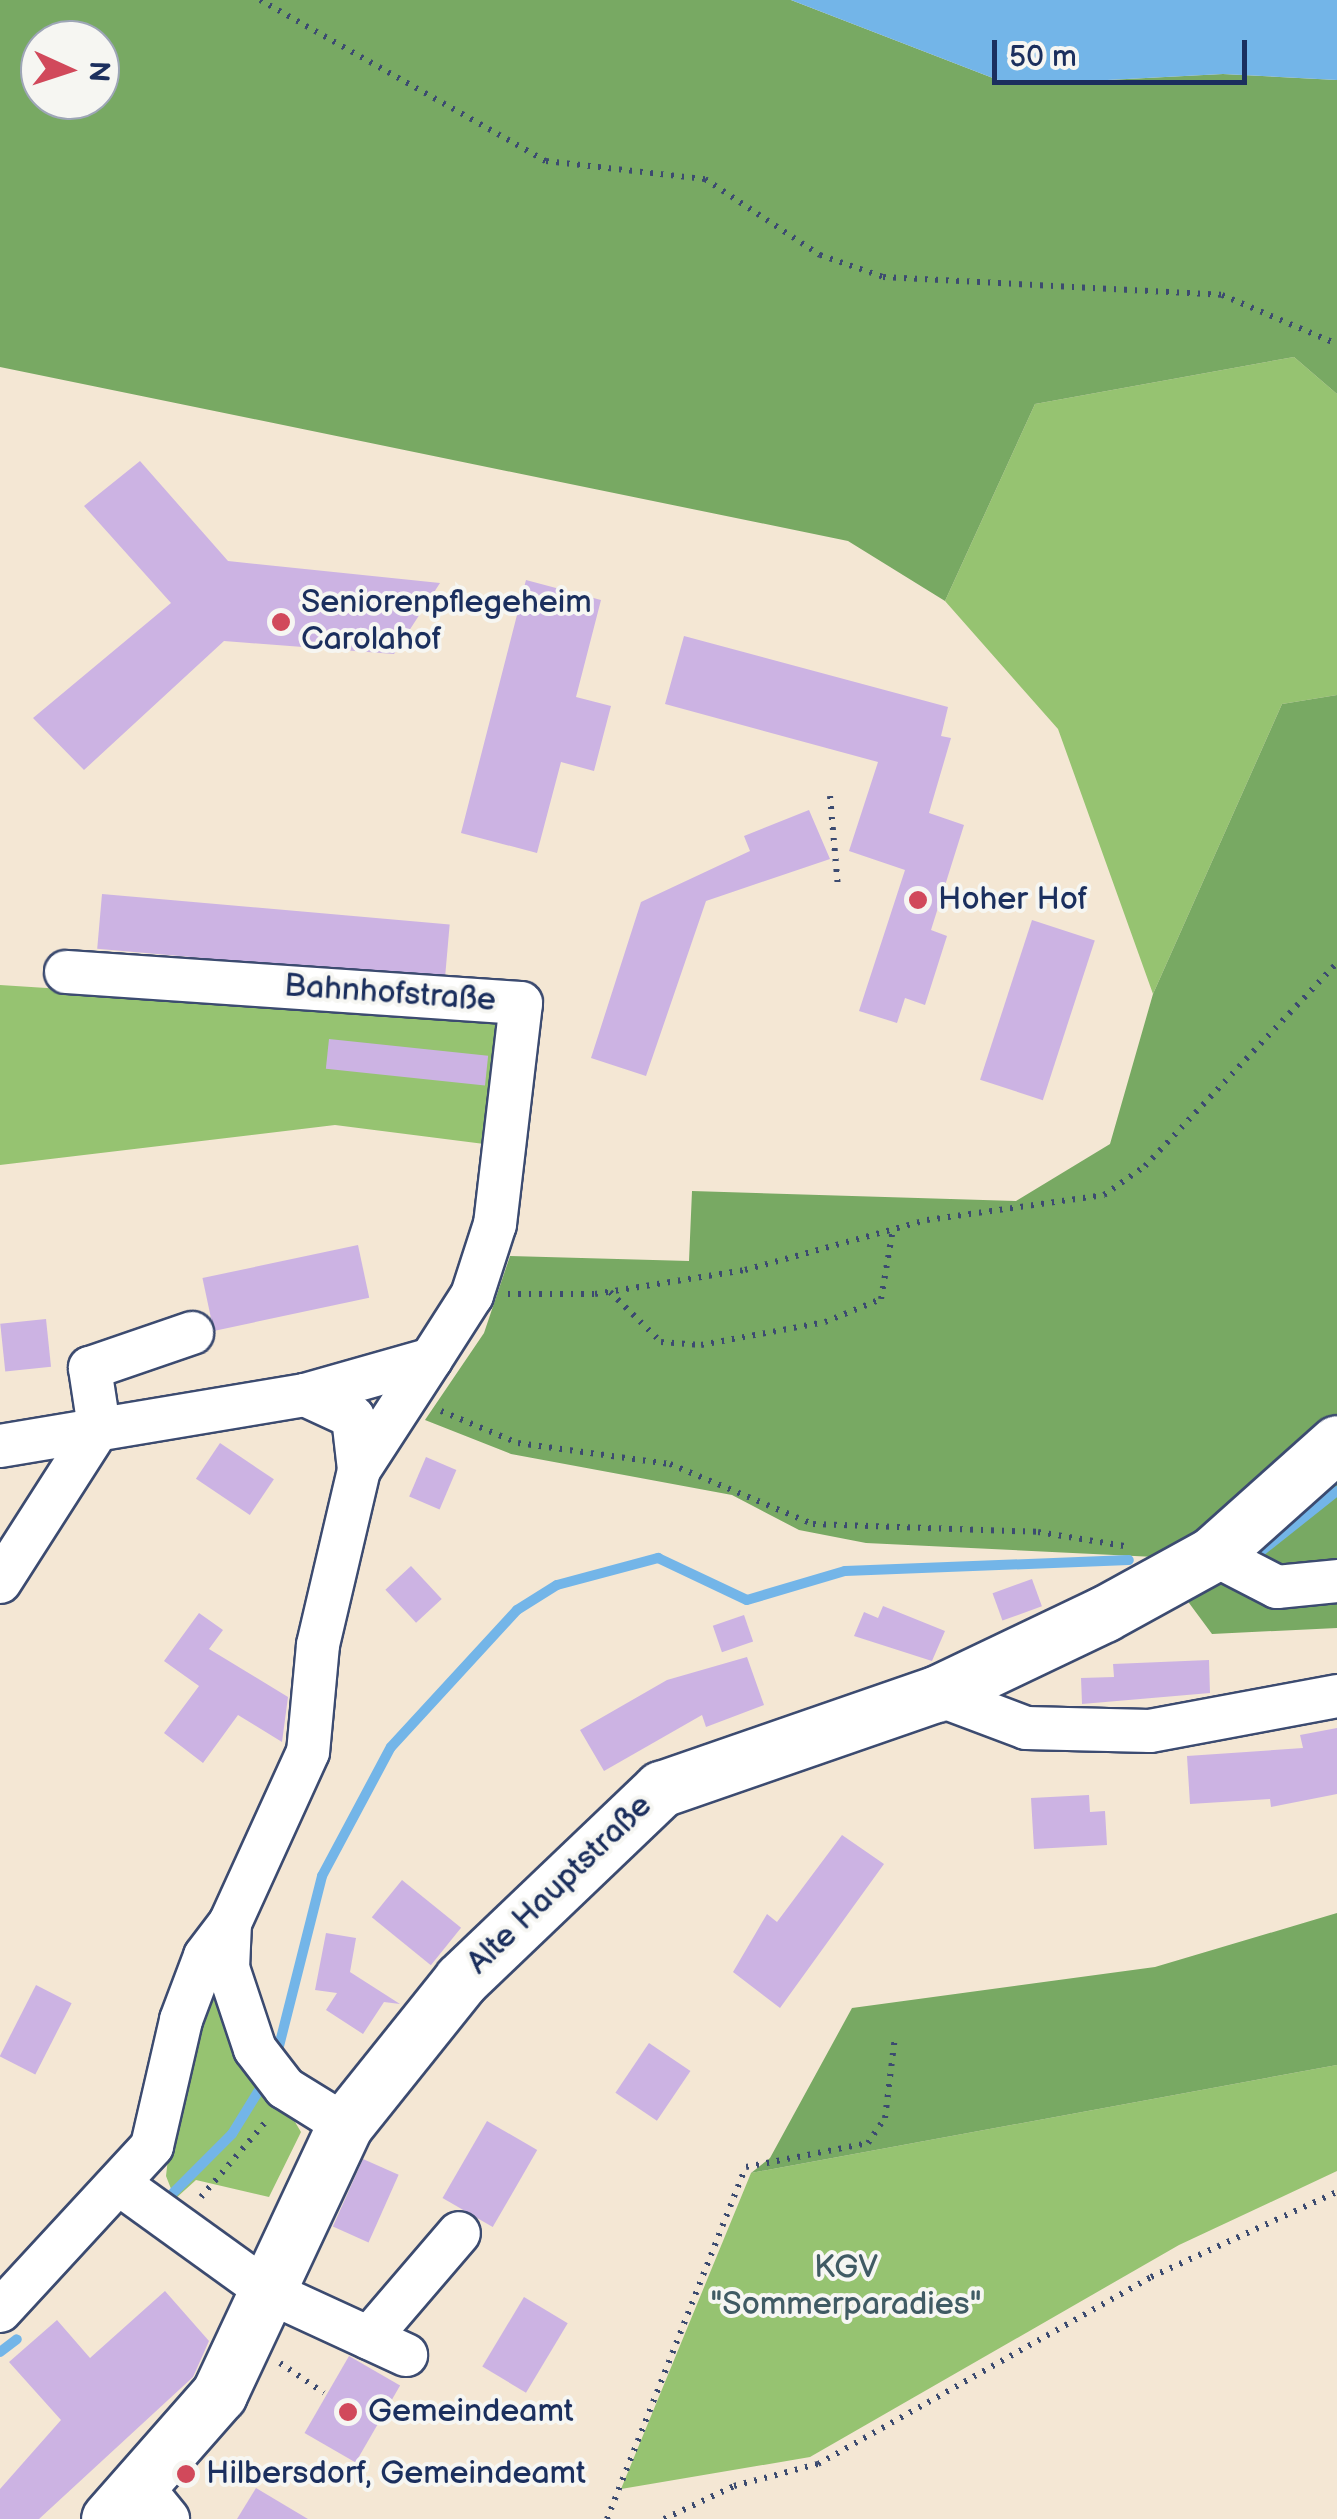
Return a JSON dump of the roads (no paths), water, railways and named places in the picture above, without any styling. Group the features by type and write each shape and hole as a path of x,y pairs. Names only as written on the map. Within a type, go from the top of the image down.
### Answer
{"main road":[{"name":"Alte Hauptstraße","path":"140,2509 219,2394 248,2342 345,2124 460,1980 660,1788 936,1694 991,1662 1213,1554 1337,1443"}],"street":[{"name":"Bahnhofstraße","path":"66,972 522,1002 510,1226 432,1359 359,1470"},
{"path":"0,1582 99,1427 90,1368 192,1333"},
{"path":"0,1446 305,1396 432,1359"},
{"name":"Bahnhofstraße","path":"305,1396 353,1417 359,1470 318,1646 308,1752 230,1923 234,1998 255,2048 288,2089 345,2124"},
{"path":"1213,1554 1277,1587 1337,1580"},
{"path":"936,1694 1026,1728 1150,1732 1337,1696"},
{"path":"0,2311 122,2186 152,2146 181,2020 205,1956 230,1923"},
{"path":"122,2186 268,2292 388,2346 459,2233"}],"water":[{"path":"791,0 1337,0 1337,80 1223,74 1011,85"}],"waterway":[{"path":"1260,1552 1337,1491"},
{"path":"276,2058 322,1876 391,1747 517,1610 557,1585 658,1558 747,1600 845,1571 1129,1560"},
{"path":"173,2193 232,2134 264,2082"},
{"path":"0,2352 17,2339"}],"place":[{"name":"Seniorenpflegeheim Carolahof","path":"281,622"},
{"name":"Hoher Hof","path":"918,900"},
{"name":"Gemeindeamt","path":"348,2412"},
{"name":"Hilbersdorf, Gemeindeamt","path":"186,2474"}],"park label":[{"name":"KGV \"Sommerparadies\"","path":"846,2288"}]}
